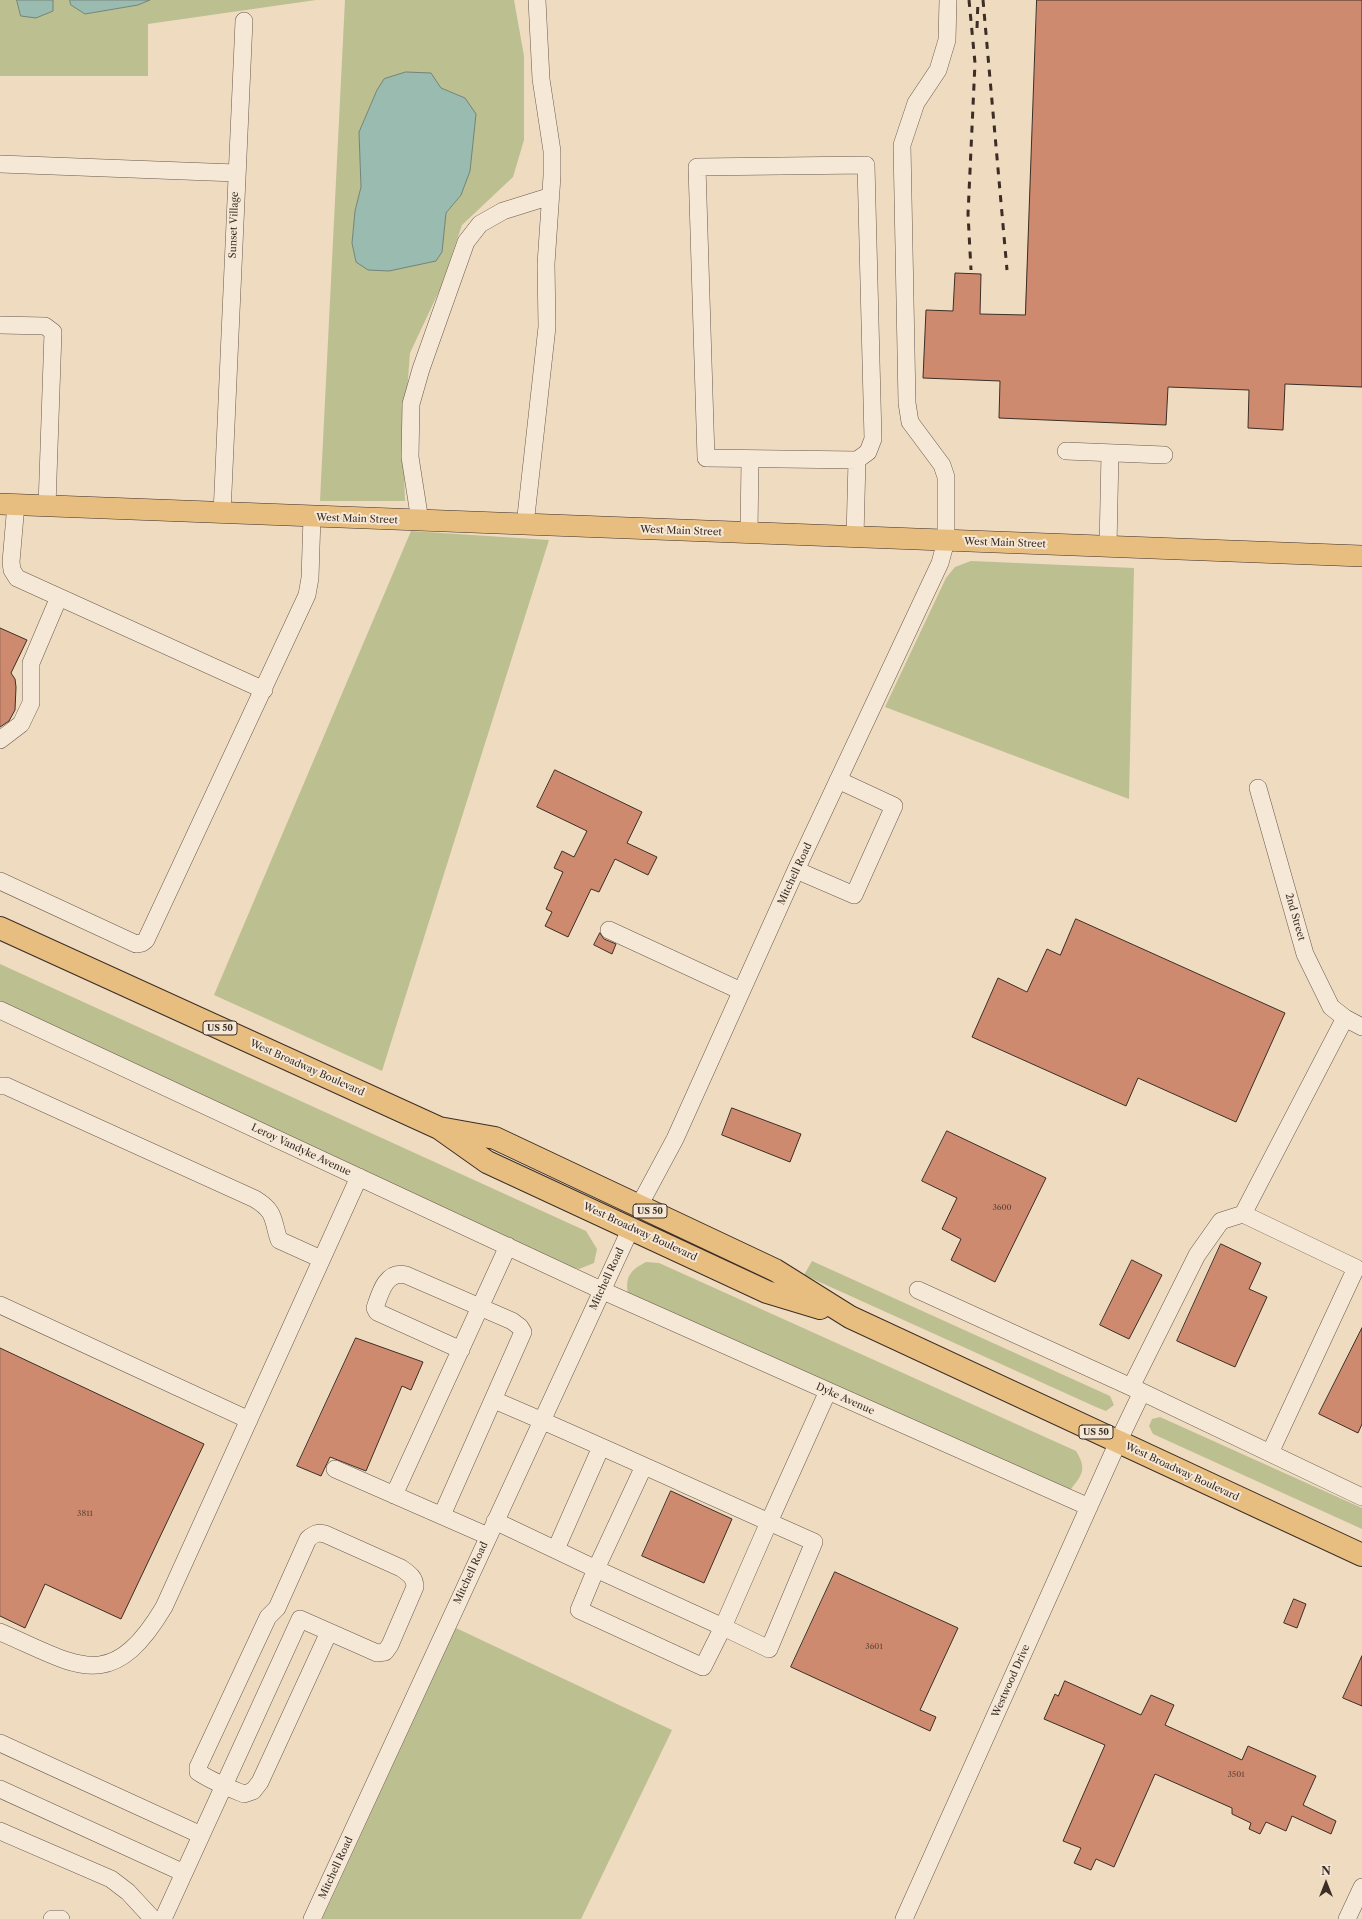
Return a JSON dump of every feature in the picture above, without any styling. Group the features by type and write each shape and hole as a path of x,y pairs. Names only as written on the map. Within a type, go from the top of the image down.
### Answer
{"highway":[{"name":"West Broadway Boulevard","path":"0,928 439,1128 487,1162 767,1292 850,1317"},
{"name":"West Broadway Boulevard","path":"439,1128 495,1138 775,1270 850,1317 1362,1555"}],"main road":[{"name":"West Main Street","path":"8,504 222,514 1362,556"}],"street":[{"path":"525,525 546,327 546,264 551,196 552,151 541,79 537,0"},
{"name":"Mitchell Road","path":"638,1206 675,1139 796,870 940,563 946,541 946,477 942,465 910,422 907,403 902,144 916,103 938,70 947,40 948,0"},
{"name":"Sunset Village","path":"222,514 236,173 244,21"},
{"path":"0,164 236,173"},
{"path":"866,165 874,439 868,452 857,460 750,459 706,458 697,167 866,165"},
{"path":"420,521 410,457 411,404 421,369 466,242 480,224 503,211 551,196"},
{"path":"0,325 45,326 54,332 47,506"},
{"path":"1066,451 1164,454"},
{"path":"1108,547 1110,453"},
{"path":"749,533 750,459"},
{"path":"855,537 857,460"},
{"path":"8,504 11,562 12,570 17,578 264,690"},
{"path":"0,882 136,944 142,943 146,940 150,935 307,595 310,578 312,517"},
{"path":"0,740 21,724 31,703 31,663 60,597"},
{"path":"796,870 854,895 894,806 838,780"},
{"name":"2nd Street","path":"1258,788 1305,954 1331,1007 1345,1018 1362,1027"},
{"path":"609,930 742,991"},
{"name":"Leroy Vandyke Avenue","path":"0,1010 601,1290"},
{"path":"1270,1453 1356,1268 1243,1214 1345,1018"},
{"path":"0,1086 6,1086 255,1199 272,1212 279,1240 321,1259"},
{"path":"0,1632 74,1664 91,1666 105,1664 123,1657 134,1649 145,1637 164,1607 359,1177"},
{"name":"Westwood Drive","path":"904,1919 1118,1442 1137,1389 1197,1254 1221,1221 1243,1214"},
{"name":"Mitchell Road","path":"312,1919 601,1290 631,1228"},
{"path":"394,1495 508,1246"},
{"path":"442,1515 523,1332 520,1327 512,1321 398,1273 391,1276 386,1282 375,1308 378,1312 461,1350"},
{"name":"Dyke Avenue","path":"601,1290 1089,1507"},
{"path":"918,1290 1137,1389 1362,1496"},
{"path":"0,1304 249,1420"},
{"path":"644,1466 596,1569 580,1610 703,1667 723,1626 828,1391"},
{"path":"335,1469 442,1515 556,1549 770,1649 814,1542 494,1400"},
{"path":"556,1549 601,1447"},
{"path":"277,1608 377,1653 385,1652 390,1645 415,1587 415,1582 411,1575 401,1568 326,1534 314,1534 308,1539 277,1608 268,1617 198,1767 198,1772 224,1786 244,1794 253,1791 260,1782 329,1632"},
{"path":"163,1919 300,1619"},
{"path":"0,1743 201,1835"},
{"path":"0,1789 184,1873"},
{"path":"0,1831 111,1879 128,1892 153,1919"},
{"path":"1347,1919 1362,1887"},
{"path":"52,1919 61,1919"}],"green space":[{"path":"0,0 17,0 21,16 53,11 53,0 70,0 72,5 85,14 138,5 150,0 316,0 148,24 148,76 0,76"},
{"path":"345,0 514,0 524,56 524,140 513,177 462,225 440,289 410,353 403,444 405,501 320,501","holes":["441,88 465,98 461,195 446,213 443,230 356,262 352,243 355,211 361,187 359,132 377,90"]},
{"path":"411,531 549,540 382,1071 214,995"},
{"path":"971,561 1134,568 1129,799 885,707 946,578 955,567"},
{"path":"0,964 586,1231 597,1249 594,1263 579,1269 562,1264 0,1008"},
{"path":"812,1261 1110,1396 1114,1405 1106,1411 1096,1407 804,1275"},
{"path":"646,1262 659,1263 1076,1451 1082,1466 1079,1479 1071,1489 1054,1489 628,1293 627,1282 630,1274"},
{"path":"1160,1417 1362,1508 1362,1529 1153,1434 1149,1426 1152,1419"},
{"path":"456,1628 672,1730 581,1919 322,1919"}],"water":[{"path":"17,0 53,0 53,11 36,18 21,16"},
{"path":"70,0 150,0 138,5 85,14 71,5"},
{"path":"406,72 431,73 441,88 465,98 476,114 470,171 461,195 446,213 442,252 436,261 389,271 368,270 356,262 352,243 355,211 361,187 359,132 377,90 384,79"}],"building":[{"path":"1037,0 1362,0 1362,387 1285,384 1283,430 1248,428 1249,390 1168,387 1166,425 999,418 1000,381 923,378 926,310 953,311 955,273 981,274 980,314 1025,315"},
{"path":"0,628 27,640 11,673 15,679 16,687 15,710 9,721 0,727"},
{"path":"555,770 642,812 627,843 657,857 648,875 615,859 599,892 591,889 568,937 545,926 552,912 546,909 563,872 554,868 562,851 574,857 587,831 537,807"},
{"path":"1076,919 1285,1013 1236,1122 1138,1078 1126,1106 972,1037 998,978 1027,992 1047,949 1060,955"},
{"path":"600,933 604,939 616,944 612,954 594,945"},
{"path":"732,1108 801,1134 790,1162 722,1135"},
{"path":"947,1131 1046,1178 995,1282 951,1260 961,1239 942,1229 957,1198 922,1181"},
{"path":"1221,1244 1261,1263 1249,1289 1267,1297 1235,1367 1177,1341"},
{"path":"1132,1260 1162,1275 1129,1339 1100,1325"},
{"path":"1362,1328 1362,1424 1358,1433 1319,1414"},
{"path":"356,1338 423,1362 411,1390 402,1386 366,1471 330,1457 321,1476 297,1466"},
{"path":"0,1348 204,1444 121,1619 45,1584 25,1628 0,1616"},
{"path":"671,1491 732,1519 704,1583 642,1556"},
{"path":"835,1572 958,1628 920,1710 936,1717 930,1731 791,1667"},
{"path":"1294,1599 1306,1604 1297,1628 1284,1623"},
{"path":"1362,1656 1362,1706 1343,1698"},
{"path":"1065,1681 1141,1715 1151,1695 1174,1705 1165,1725 1242,1760 1248,1746 1316,1776 1303,1805 1336,1821 1331,1834 1292,1816 1286,1831 1266,1822 1260,1834 1249,1829 1251,1823 1232,1814 1232,1808 1155,1774 1114,1867 1096,1859 1091,1870 1074,1863 1081,1848 1063,1841 1105,1745 1044,1719 1055,1694 1058,1696"}],"railway":[{"path":"969,0 975,63 968,214 971,270"},
{"path":"977,28 978,0"},
{"path":"983,0 1007,270"}]}
